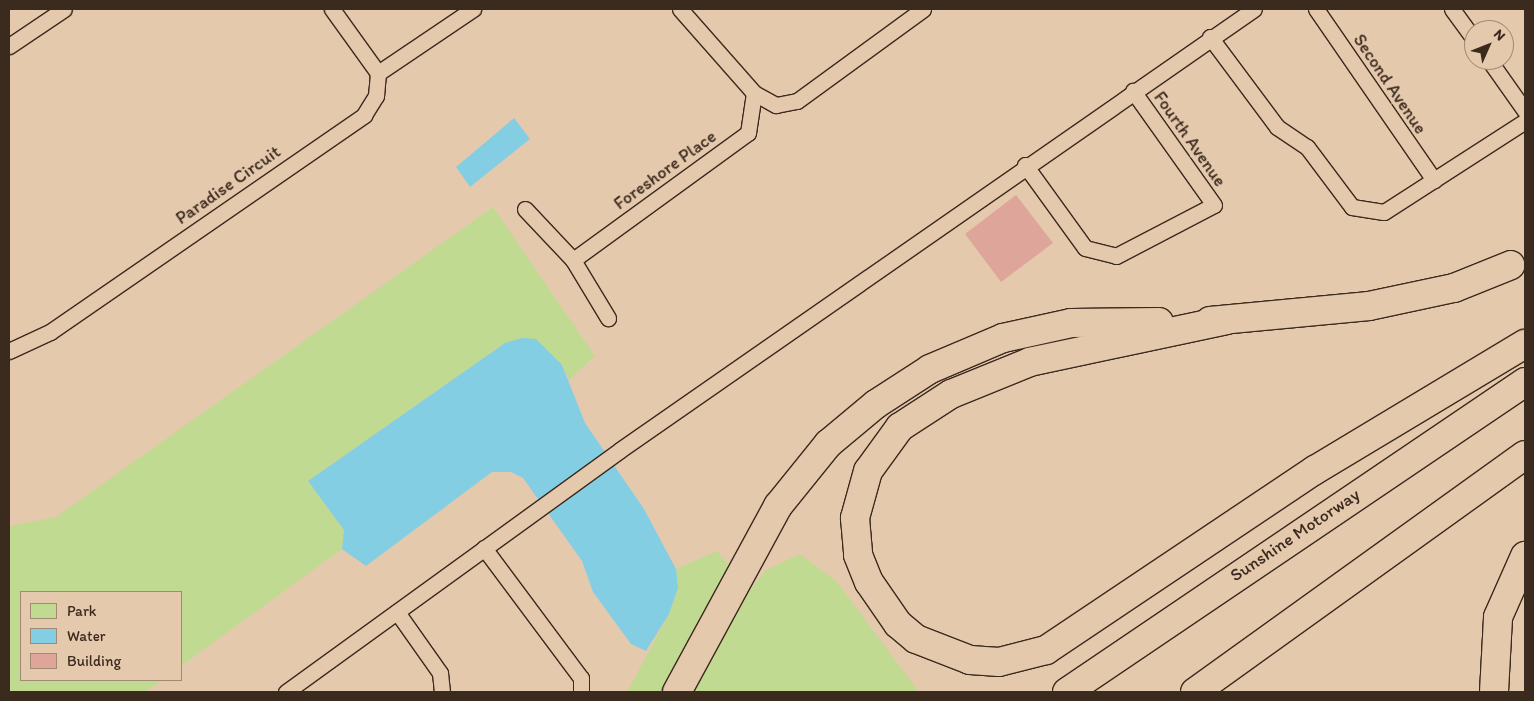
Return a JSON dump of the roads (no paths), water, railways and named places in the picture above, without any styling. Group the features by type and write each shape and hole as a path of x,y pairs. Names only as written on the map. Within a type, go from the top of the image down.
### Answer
{"highway":[{"path":"677,692 778,506 828,444 900,386 966,352 1036,329 1071,323 1227,320 1369,306 1454,288 1511,265"},
{"path":"1227,320 1030,362 950,394 900,428 868,470 855,518 861,564 898,624 916,639 970,660 999,662 1046,650 1315,470 1525,344"},
{"name":"Sunshine Motorway","path":"1067,692 1525,382"},
{"path":"1195,692 1525,455"},
{"path":"1494,692 1498,617 1525,556"}],"lane":[{"path":"9,46 64,9"},
{"path":"332,9 378,73 473,9"},
{"path":"683,10 754,93 776,105 797,101 923,9"},
{"path":"286,692 534,511 1025,164 1210,36 1254,9"},
{"name":"Second Avenue","path":"1316,9 1434,180"},
{"path":"1452,9 1464,25"},
{"path":"1210,36 1277,127 1307,147 1352,208 1384,212 1525,121"},
{"path":"1496,70 1525,112"},
{"name":"Paradise Circuit","path":"9,350 50,332 364,114 376,96 378,73"},
{"name":"Fourth Avenue","path":"1025,164 1085,248 1116,256 1214,204 1133,91"},
{"name":"Foreshore Place","path":"573,260 748,133 754,93"},
{"path":"525,209 573,260 608,318"},
{"path":"484,548 581,678 581,692"},
{"path":"397,612 440,672 442,692"}],"water":[{"path":"514,118 530,139 470,187 456,167"},
{"path":"522,338 536,339 562,365 585,423 644,509 676,569 678,588 669,614 646,651 631,644 593,592 582,561 523,478 511,472 492,472 366,566 342,549 344,530 308,481 505,343"}]}
